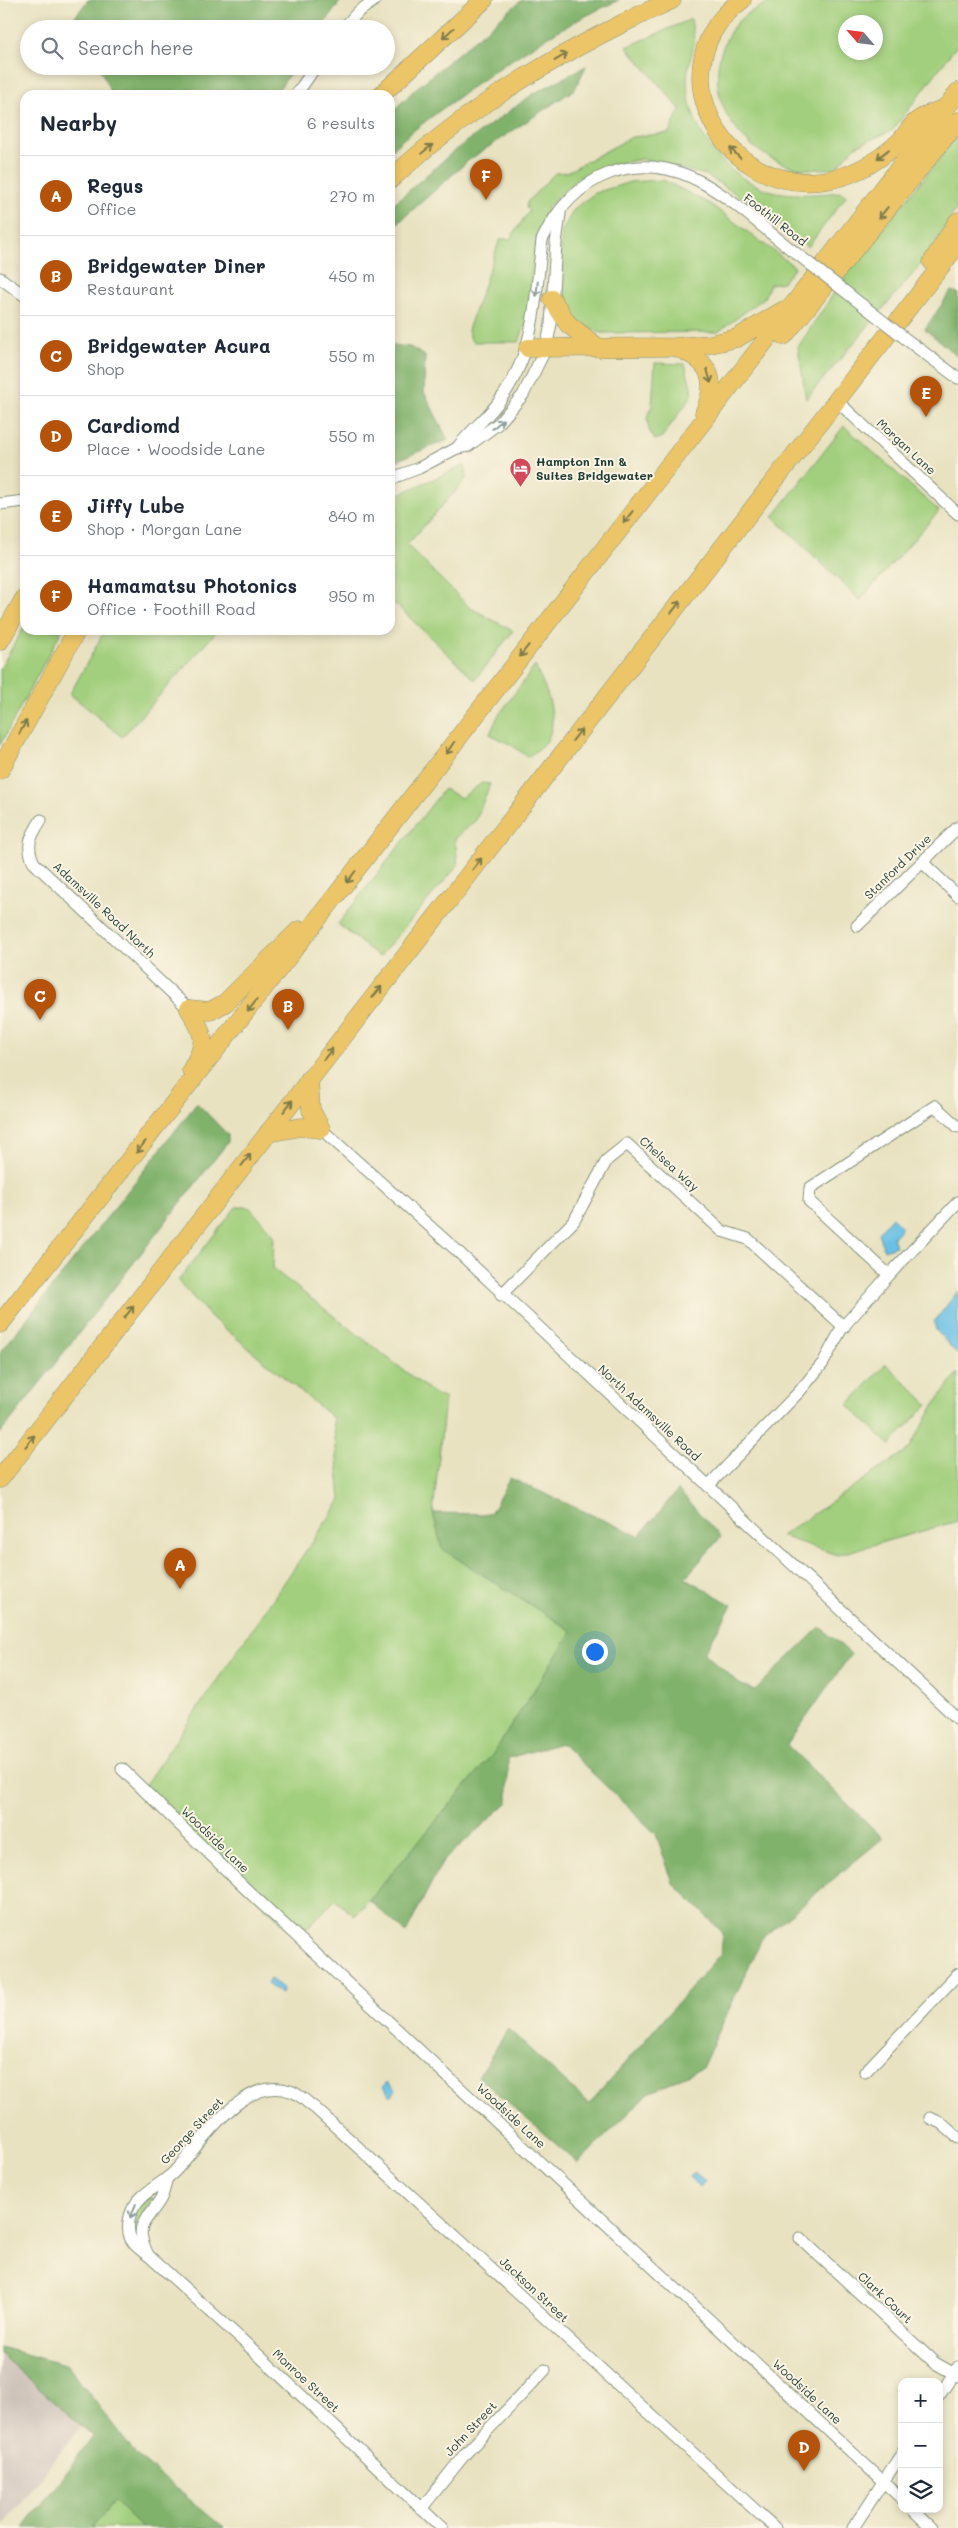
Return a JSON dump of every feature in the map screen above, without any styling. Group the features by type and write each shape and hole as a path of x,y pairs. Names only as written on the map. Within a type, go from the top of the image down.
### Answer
{"highway":[{"path":"386,90 484,0"},
{"path":"395,176 462,121 532,74 616,25 672,0"},
{"path":"742,0 726,14 706,46 702,71 703,94 712,124 723,141 739,158 758,170 795,181 818,182 845,176 868,166 900,140 917,120 953,99"},
{"path":"0,1324 336,897 953,99"},
{"path":"733,382 754,374 958,121"},
{"path":"914,300 933,258 958,221"},
{"path":"0,1479 958,244"},
{"path":"552,299 568,324 599,348"},
{"path":"528,348 674,347 712,344 737,338 794,304"},
{"path":"674,347 700,360 709,374 711,393 697,430"},
{"path":"0,641 20,606"},
{"path":"0,770 74,635"},
{"path":"189,1009 210,1011 225,1002 288,940 336,897"},
{"path":"163,1118 202,1052 204,1044 201,1028 189,1009"},
{"path":"268,1133 301,1127 320,1129 309,1104 309,1079"}],"street":[{"path":"351,20 358,12 375,0"},
{"path":"299,90 310,75"},
{"name":"Foothill Road","path":"457,448 509,388 528,348 533,323 542,240 547,229 575,193 587,183 620,169 656,168 674,171 702,182 958,378"},
{"name":"Foothill Road","path":"395,477 419,468 457,448 468,446 485,435 512,410 536,372 546,348 560,212"},
{"path":"0,278 20,292"},
{"name":"Morgan Lane","path":"836,400 958,514"},
{"path":"0,504 20,502"},
{"name":"Adamsville Road North","path":"41,820 28,842 29,853 34,863 189,1009"},
{"name":"Stanford Drive","path":"857,926 958,827"},
{"path":"923,863 958,896"},
{"path":"889,1275 809,1201 810,1188 935,1106 958,1127"},
{"name":"North Adamsville Road","path":"320,1129 407,1205 958,1719"},
{"name":"Chelsea Way","path":"502,1294 574,1221 607,1160 627,1144 722,1231 748,1239 844,1327"},
{"path":"708,1486 799,1392 823,1363 844,1327 889,1275 958,1202"},
{"name":"Woodside Lane","path":"122,1769 254,1897 898,2496"},
{"path":"865,2072 958,1974"},
{"name":"Jackson Street","path":"265,2091 280,2089 291,2091 315,2108 775,2528"},
{"name":"George Street","path":"149,2256 142,2242 140,2232 146,2216 161,2197 167,2178 226,2112 244,2099 265,2091"},
{"path":"930,2118 941,2123 958,2138"},
{"name":"Clark Court","path":"800,2238 935,2363 957,2372"},
{"name":"Monroe Street","path":"149,2256 252,2349 442,2528"},
{"name":"John Street","path":"421,2509 464,2454 544,2370"},
{"path":"943,2391 957,2372"},
{"path":"853,2528 898,2459"},
{"path":"916,2513 932,2528"}],"shaded area":[{"path":"0,2354 81,2426 1,2528 0,2528"}],"green space":[{"path":"88,0 341,0 327,20 76,20 75,17"},
{"path":"522,0 619,0 575,21 512,59 428,119 395,147 395,109 413,91"},
{"path":"773,0 958,0 958,44 893,130 856,146 835,169 796,168 768,156 750,143 735,127 724,109 718,89 718,68 723,46 735,25 748,14"},
{"path":"691,19 694,42 687,75 689,99 702,135 713,151 741,177 758,186 776,192 792,194 841,192 846,196 808,247 749,202 706,175 642,159 606,166 578,178 548,207 534,251 527,327 524,327 519,342 475,342 471,340 468,330 499,242 501,239 510,239 529,211 526,208 527,202 555,173 567,172 632,137 669,133 680,109 627,47"},
{"path":"586,66 575,89 469,160 395,226 395,203 454,151 533,94"},
{"path":"103,75 289,75 278,90 110,90"},
{"path":"958,135 958,206 923,262 806,399 798,347 846,275"},
{"path":"663,180 710,204 795,267 783,282 770,284 764,298 718,332 601,333 583,325 567,309 558,292 562,231 574,209 595,193 630,182"},
{"path":"951,291 958,293 958,357 925,329"},
{"path":"395,346 410,347 425,356 424,392 448,440 395,461"},
{"path":"655,363 685,364 693,394 662,437 655,440 649,430 647,418 652,406"},
{"path":"844,426 939,511 860,600 773,517"},
{"path":"465,465 467,478 407,545 469,607 513,631 475,680 395,604 395,496"},
{"path":"20,634 59,635 0,745 0,669"},
{"path":"102,635 214,635 122,737 70,694"},
{"path":"535,666 550,703 552,723 546,742 528,757 513,746 490,734 498,716"},
{"path":"482,783 490,784 476,820 455,839 458,865 379,957 338,924 444,789 461,798"},
{"path":"197,1103 228,1135 228,1142 0,1434 0,1353"},
{"path":"236,1207 249,1207 274,1235 273,1269 433,1393 445,1399 433,1513 442,1549 572,1631 493,1754 355,1916 335,1900 298,1937 140,1792 341,1500 333,1418 211,1317 178,1281"},
{"path":"886,1364 928,1404 890,1445 848,1405"},
{"path":"958,1373 958,1521 837,1555 781,1536 909,1449 936,1402"},
{"path":"510,1478 639,1536 678,1490 721,1537 685,1578 732,1605 704,1653 741,1685 755,1690 820,1627 851,1654 787,1745 883,1838 762,1938 702,2068 649,2093 578,2163 478,2077 508,2029 589,2104 721,1953 723,1933 673,1883 656,1834 561,1743 508,1758 508,1802 442,1862 406,1933 369,1900 493,1754 572,1631 442,1549 433,1513 490,1514"},
{"path":"150,2196 152,2199 144,2213 138,2240 132,2227 136,2211"},
{"path":"0,2347 68,2366 136,2455 224,2528 142,2528 114,2501 91,2528 24,2528 93,2436 0,2354"},
{"path":"114,2500 142,2528 91,2528"}],"water":[{"path":"892,1217 902,1227 893,1237 896,1246 884,1250 878,1233"},
{"path":"958,1291 957,1354 936,1330 934,1322"},
{"path":"270,1979 283,1988 281,1994 267,1984"},
{"path":"387,2082 396,2090 391,2096 382,2087"},
{"path":"694,2172 705,2181 700,2187 690,2177"}],"place":[{"name":"Hamamatsu Photonics","path":"486,200"},
{"name":"Jiffy Lube","path":"926,417"},
{"name":"Hampton Inn & Suites Bridgewater","path":"520,488"},
{"name":"Bridgewater Acura","path":"40,1020"},
{"name":"Bridgewater Diner","path":"288,1030"},
{"name":"Regus","path":"180,1589"},
{"name":"Cardiomd","path":"804,2471"}]}
